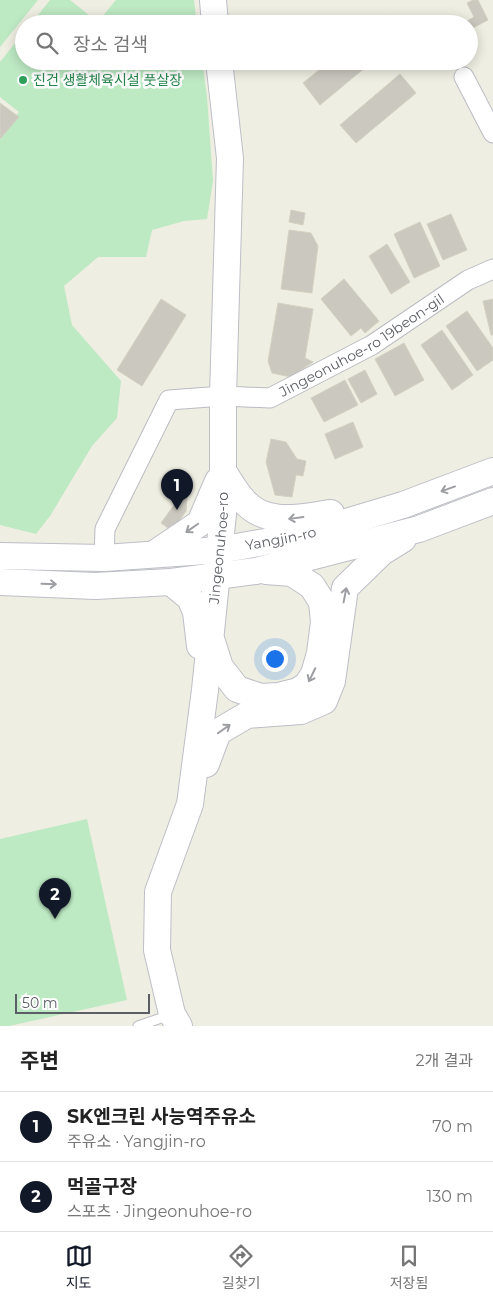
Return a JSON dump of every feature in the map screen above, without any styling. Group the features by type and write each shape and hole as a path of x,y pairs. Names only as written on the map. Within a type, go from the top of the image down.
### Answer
{"main road":[{"path":"214,0 215,15"},
{"name":"Jingeonuhoe-ro","path":"176,1020 157,950 158,892 190,804 206,690 220,550 230,158 220,70"},
{"path":"223,470 244,502 263,516 287,519 355,510 379,512"},
{"path":"154,555 200,523 223,470"},
{"name":"Yangjin-ro","path":"0,556 104,558 220,550 303,535 412,502 493,471"},
{"name":"Yangjin-ro","path":"0,582 95,586 171,582 256,571 418,529 493,502"},
{"path":"190,804 218,732 247,715 301,711 324,701 332,681 345,588 382,552 418,529"},
{"path":"210,639 220,667 237,690 261,696 278,696 298,692 307,685 314,674 320,653 324,622 322,602 312,586 292,573 256,571"},
{"path":"171,582 190,598 196,612 206,690"}],"street":[{"path":"464,77 493,133"},
{"name":"Jingeonuhoe-ro 19beon-gil","path":"104,558 105,529 170,400 223,396 270,398 372,344 468,280 493,269"}],"lane":[{"path":"138,1026 176,1020"}],"green space":[{"path":"0,0 38,0 26,15 15,15 15,28 0,47"},
{"path":"50,0 70,0 89,15 38,15"},
{"path":"116,0 194,0 196,15 104,15"},
{"path":"15,43 15,70 54,70 38,90 55,70 203,70 207,97 213,181 207,219 184,221 152,230 146,257 98,257 64,286 72,325 121,381 117,418 92,446 50,516 36,534 0,525 0,134 19,112 0,97 0,62"},
{"path":"87,819 127,1000 9,1026 0,1026 0,839"}],"building":[{"path":"478,0 488,20 478,25 478,15 473,15 467,3"},
{"path":"319,70 362,70 320,105 303,83"},
{"path":"400,74 416,93 356,143 340,125"},
{"path":"0,103 19,117 0,139"},
{"path":"291,210 305,213 303,225 289,222"},
{"path":"451,214 467,250 443,260 427,224"},
{"path":"420,222 440,266 414,278 394,234"},
{"path":"289,230 311,233 318,246 312,293 281,289"},
{"path":"387,244 410,282 391,294 369,256"},
{"path":"344,279 379,321 365,333 361,328 351,336 321,299"},
{"path":"161,299 186,315 142,386 117,370"},
{"path":"493,299 493,335 491,335 483,301"},
{"path":"278,303 313,309 305,358 313,362 291,377 272,373 268,361"},
{"path":"467,311 493,348 493,360 477,371 446,326"},
{"path":"442,330 473,375 452,390 421,345"},
{"path":"404,343 424,380 395,396 375,359"},
{"path":"365,370 377,394 361,403 348,379"},
{"path":"345,380 358,405 324,422 311,398"},
{"path":"353,422 363,447 335,459 325,434"},
{"path":"271,439 286,442 297,459 306,461 303,476 296,475 292,497 275,495 266,462"},
{"path":"182,494 187,498 186,511 175,527 168,528 161,523"}],"place":[{"name":"진건 생활체육시설 풋살장","path":"23,80"},
{"name":"SK엔크린 사능역주유소","path":"177,510"},
{"name":"먹골구장","path":"55,919"}]}
